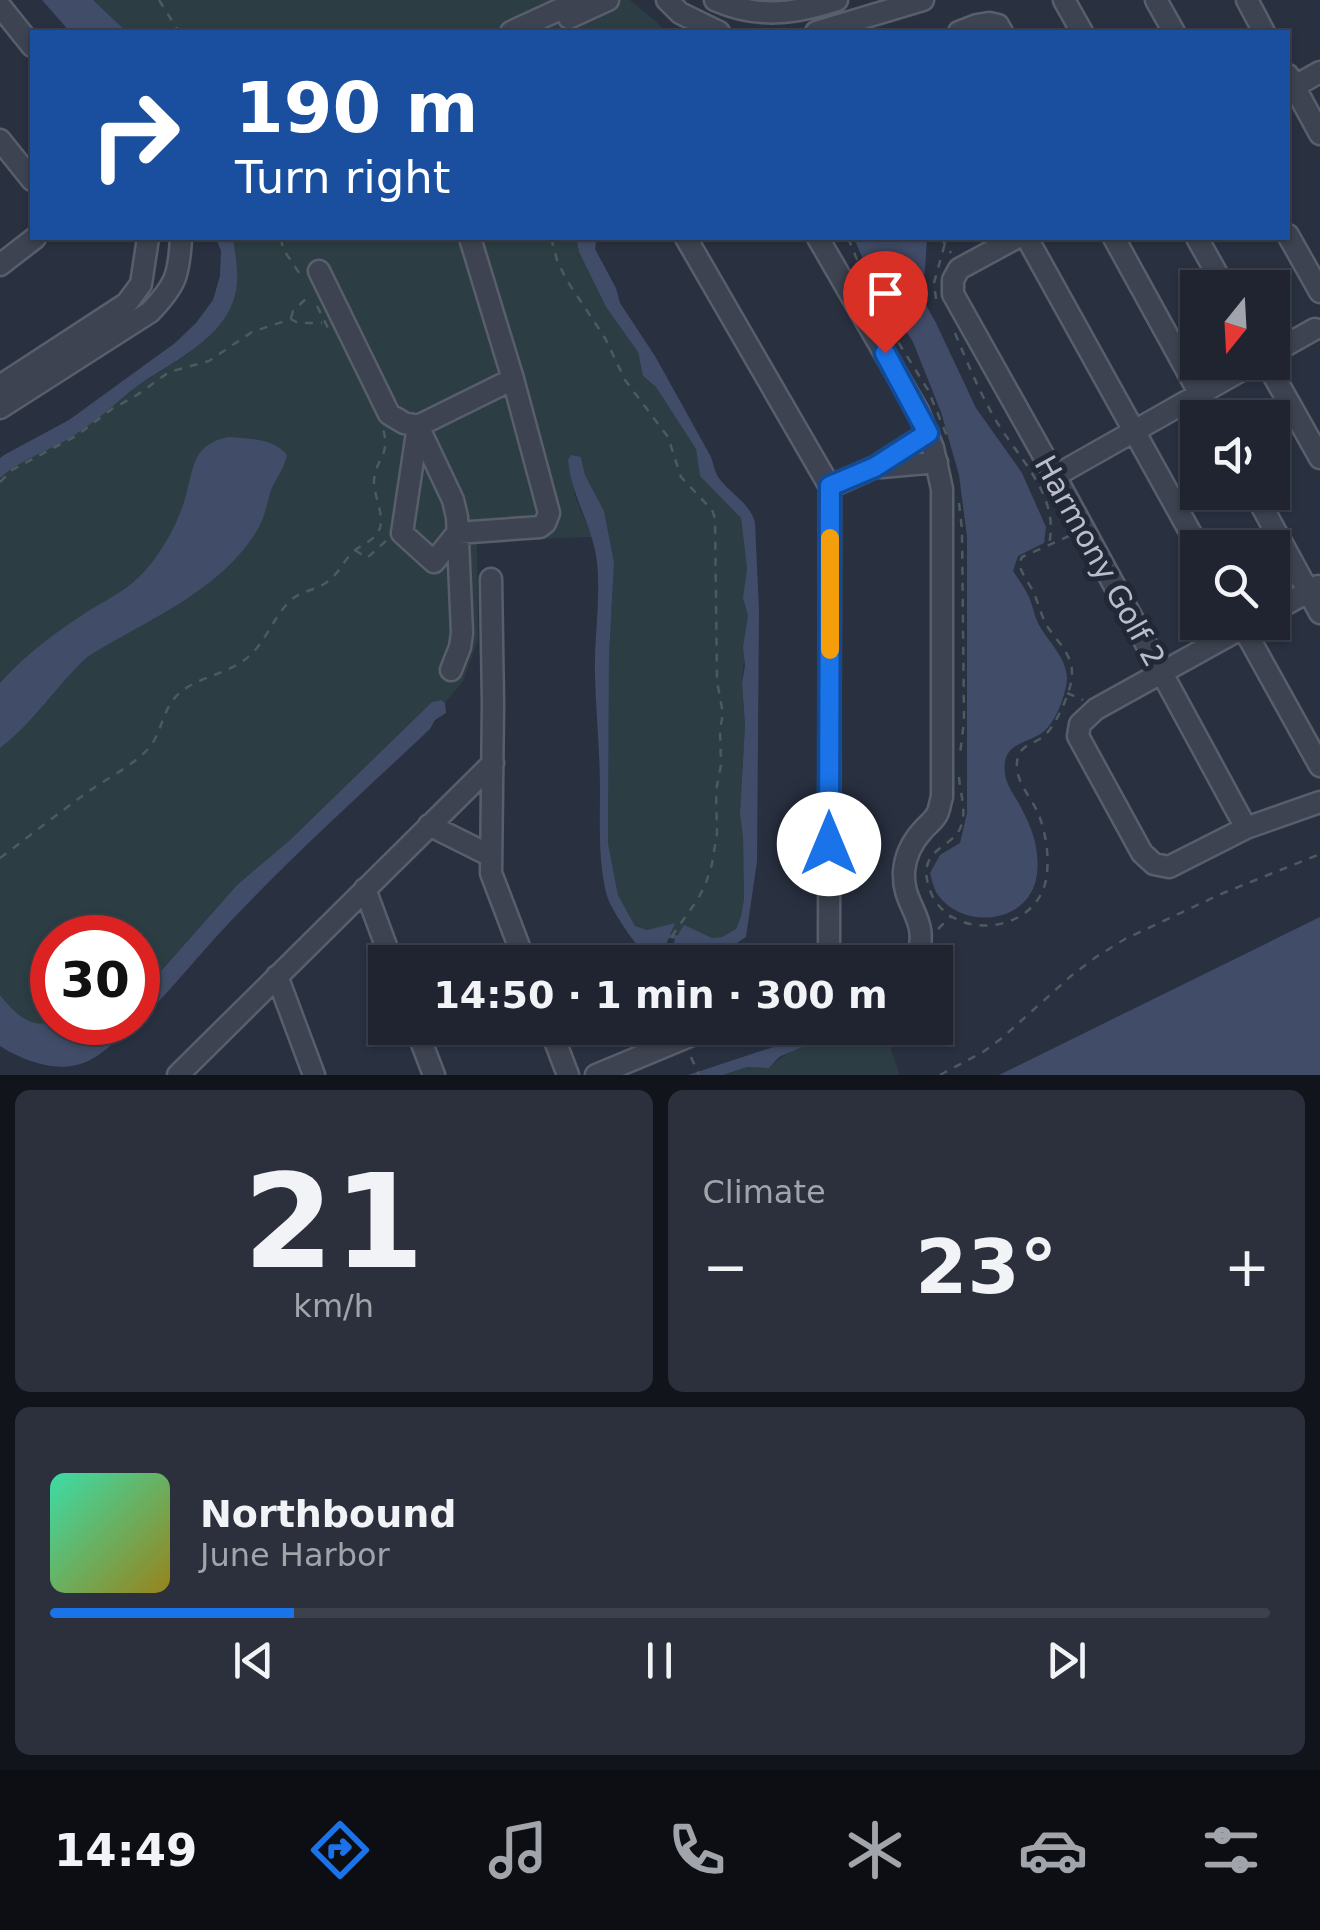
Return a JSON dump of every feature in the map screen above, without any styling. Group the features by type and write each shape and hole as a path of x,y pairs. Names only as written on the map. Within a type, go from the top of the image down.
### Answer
{"street":[{"path":"515,30 580,0"},
{"path":"544,30 608,0"},
{"path":"667,0 680,13 714,30"},
{"path":"715,0 756,13 803,11 838,0"},
{"path":"823,30 922,0"},
{"path":"1064,0 1081,30"},
{"path":"1156,0 1173,30"},
{"path":"1246,0 1263,30"},
{"path":"0,6 30,44"},
{"path":"965,30 990,23 1000,29"},
{"path":"1320,72 1290,84 1320,134"},
{"path":"0,140 30,178"},
{"path":"1290,238 1320,292"},
{"path":"0,265 32,240"},
{"path":"0,386 127,303 140,284 148,240"},
{"path":"0,408 150,312 167,294 179,270 180,240"},
{"path":"418,426 402,533 434,562 458,533 540,527 546,523 549,514 471,240"},
{"path":"687,240 830,486 829,945"},
{"path":"819,240 944,455 942,797 937,816 910,848 904,872 906,891 921,932 920,945"},
{"path":"948,302 952,280 959,269 1012,240"},
{"path":"1028,240 1189,530"},
{"path":"1115,240 1203,400"},
{"path":"1197,240 1214,270"},
{"path":"312,275 389,414 404,423 418,426 513,379"},
{"name":"Harmony Golf 2","path":"948,302 1055,476 1246,828"},
{"path":"1290,346 1318,333 1314,322 1320,308"},
{"path":"1055,476 1224,380"},
{"path":"1276,380 1320,458"},
{"path":"418,426 453,500 458,533 462,633 451,670"},
{"path":"830,486 875,467 928,433"},
{"path":"875,467 944,455"},
{"path":"1265,510 1314,588 1320,613"},
{"path":"491,580 491,873 519,945"},
{"path":"1290,602 1314,588"},
{"path":"1219,640 1096,709 1080,724 1078,736 1142,853 1154,864 1169,867 1246,828 1320,802"},
{"path":"1254,640 1320,766"},
{"path":"188,1071 493,763"},
{"path":"428,825 491,856"},
{"path":"365,888 386,945"},
{"path":"278,976 314,1075"},
{"path":"423,1045 434,1075"},
{"path":"557,1045 568,1075"},
{"path":"596,1075 668,1045"}],"path":[{"path":"159,0 178,30"},
{"path":"281,240 283,249 312,275"},
{"path":"553,240 566,279 605,338 625,380 668,436 680,476 715,518 717,681 724,714 716,791 717,833 706,883 669,945"},
{"path":"849,240 876,306"},
{"path":"943,240 959,269"},
{"path":"945,243 933,290 948,302"},
{"path":"291,320 293,311 312,293 334,339"},
{"path":"0,482 12,470 76,436 170,372 209,361 252,332 291,320 324,322"},
{"path":"886,322 928,390 944,455"},
{"path":"954,332 995,420 1043,494 1052,518 1050,544"},
{"path":"0,858 147,750 174,698 186,688 244,660 256,650 289,601 328,582 355,550 377,534 381,525 374,474 386,444 380,420"},
{"path":"958,492 964,720 959,759"},
{"path":"959,771 962,822 956,837 931,855 928,888 951,916 979,926 1008,923 1036,901 1046,884 1048,857 1038,814 1016,766 1021,750 1048,733 1068,693 1072,673 1066,652 1045,622 1019,564 1022,556 1084,529"},
{"path":"355,550 367,558 384,542 402,533"},
{"path":"940,1075 983,1052 1071,976 1125,939 1320,854"},
{"path":"921,932 940,928 951,916"},
{"path":"691,1057 700,1075"}],"shaded area":[{"path":"93,0 630,0 664,30 125,30"},
{"path":"233,240 578,240 579,252 606,307 638,352 643,376 656,387 696,449 701,476 741,518 748,615 742,683 745,725 740,814 744,899 735,930 712,938 684,926 677,935 670,934 673,924 647,930 635,926 618,895 608,843 614,562 604,511 585,475 581,457 568,460 575,496 592,537 477,541 478,640 463,681 445,703 432,702 290,840 237,885 160,971 160,915 30,915 30,1021 0,995 0,478 12,467 78,433 209,337 236,265"},
{"path":"805,1045 889,1045 900,1075 723,1075 747,1067 769,1068"}],"water":[{"path":"42,0 93,0 125,30 68,30"},
{"path":"217,240 233,240 237,277 233,300 216,329 88,426 0,478 0,458 69,420 175,343 196,323 213,300 220,276 221,251"},
{"path":"578,240 597,240 595,249 620,303 655,356 718,476 755,522 759,611 757,861 746,937 734,945 674,945 684,925 712,938 736,929 744,899 740,814 745,725 743,647 748,615 743,598 747,569 741,518 700,476 696,449 656,387 643,376 638,352 606,307 579,252"},
{"path":"855,240 927,240 921,296 976,408 1022,473 1046,527 1044,543 1018,556 1013,571 1064,665 1066,686 1047,729 1015,746 1007,756 1006,777 1034,836 1037,874 1023,903 995,917 964,914 949,906 937,893 930,873 940,855 960,843 967,813 967,537 959,475 941,412 913,342 869,274"},
{"path":"229,437 268,442 287,455 261,523 244,549 204,587 87,657 0,748 0,683 54,635 141,575 176,523 200,452"},
{"path":"571,455 581,457 585,475 604,511 614,562 608,843 618,895 635,926 647,930 675,923 666,945 638,945 610,903 604,883 595,676 597,562 568,460"},
{"path":"432,702 445,703 446,713 276,875 160,999 160,972 237,885 290,840"},
{"path":"1320,917 1320,1075 999,1075"},
{"path":"0,995 30,1021 30,1045 112,1045 86,1062 64,1067 19,1057 0,1046"},
{"path":"779,1045 807,1045 779,1057 769,1068 747,1067 723,1075 688,1075"}],"waterway":[{"path":"669,936 676,937"}],"slow traffic":[{"path":"830,538 830,650"}],"route":[{"path":"829,844 830,486 875,467 928,433 885,353"}]}
